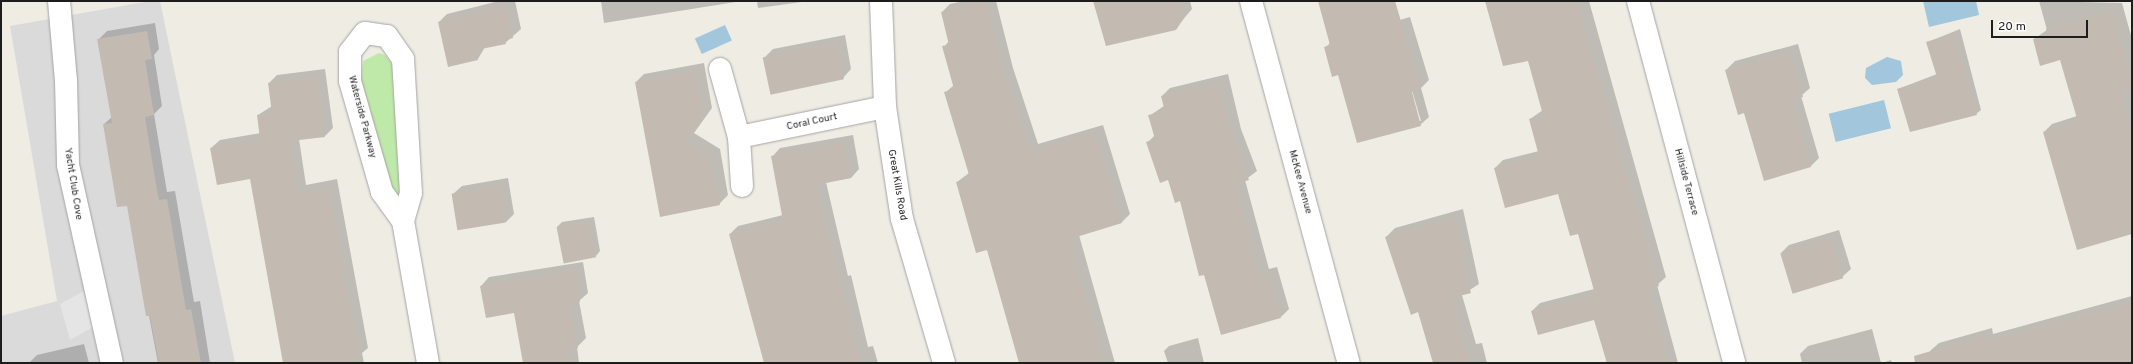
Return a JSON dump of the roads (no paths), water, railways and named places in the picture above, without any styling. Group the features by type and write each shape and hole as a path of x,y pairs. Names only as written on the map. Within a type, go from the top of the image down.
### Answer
{"street":[{"name":"Yacht Club Cove","path":"59,1 66,81 68,165 112,363"},
{"name":"Great Kills Road","path":"881,1 885,106 902,219 944,363"},
{"name":"McKee Avenue","path":"1251,1 1349,363"},
{"name":"Hillside Terrace","path":"1638,1 1734,363"},
{"name":"Waterside Parkway","path":"403,221 411,193 403,59 387,36 365,33 350,52 350,81 382,192 403,221 428,363"},
{"path":"720,69 738,137 742,186"},
{"name":"Coral Court","path":"738,137 885,106"}],"water":[{"path":"1923,1 1976,1 1979,15 1929,27"},
{"path":"725,25 732,41 702,54 695,38"},
{"path":"1887,57 1901,61 1903,75 1896,82 1872,85 1865,78 1866,68"},
{"path":"1884,100 1891,128 1836,142 1829,114"}]}
